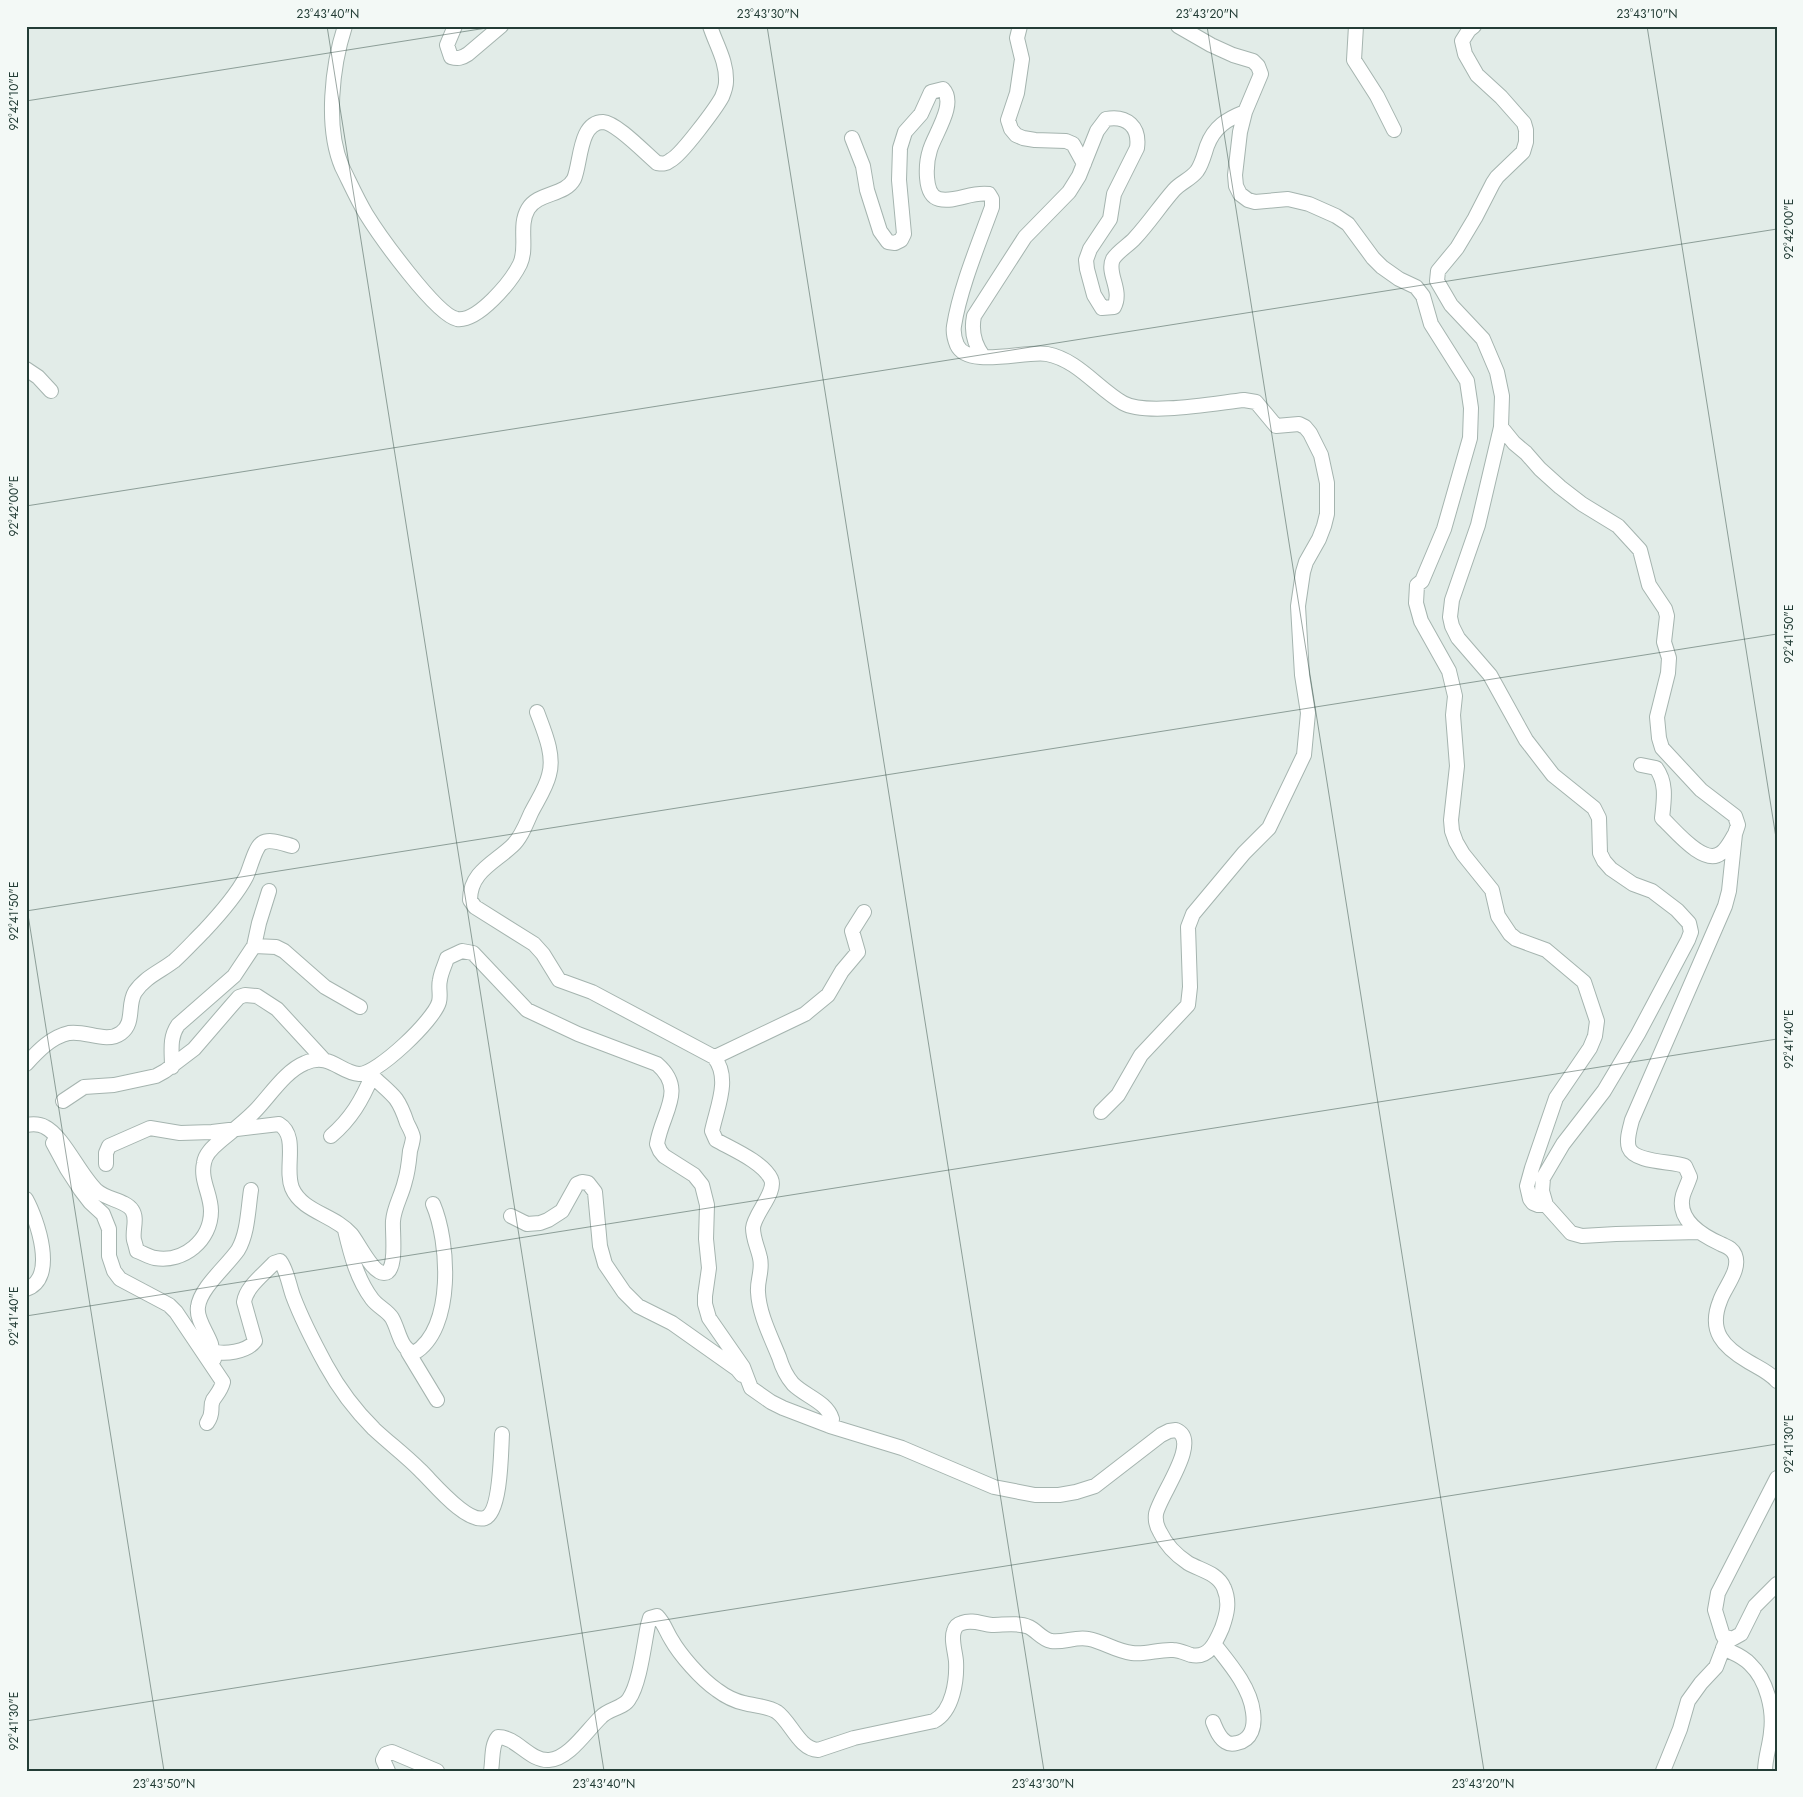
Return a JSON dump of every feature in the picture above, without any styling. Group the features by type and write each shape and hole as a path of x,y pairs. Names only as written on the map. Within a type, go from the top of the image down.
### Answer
{"street":[{"path":"345,26 334,68 332,87 335,136 340,163 366,215 423,290 442,311 455,319 473,316 485,307 505,286 520,264 524,250 523,224 527,210 532,203 568,186 574,179 584,138 589,129 603,122 614,126 657,163 663,164 673,159 684,148 722,97 726,85 726,71 723,58 710,26"},
{"path":"455,26 447,44 451,57 457,59 464,57 501,26"},
{"path":"1020,26 1017,38 1022,59 1017,93 1008,120 1011,129 1016,135 1023,138 1066,141 1073,144 1084,164"},
{"path":"1178,26 1233,55 1253,60 1261,74 1245,112 1240,132 1235,175 1236,186 1240,194 1248,200 1256,202 1288,199 1309,204 1336,216 1348,224 1382,266 1399,279 1416,287 1423,296 1431,324 1467,381 1471,408 1470,438 1444,530 1422,581 1417,586 1416,603 1421,621 1449,671 1455,696 1452,716 1457,766 1451,820 1456,842 1492,890 1498,916 1510,934 1516,939 1546,950 1584,982 1597,1021 1595,1036 1590,1048 1556,1098 1532,1168 1528,1186 1530,1200 1538,1205 1546,1205"},
{"path":"1356,26 1354,60 1377,96 1394,130"},
{"path":"1474,26 1469,30 1462,42 1465,54 1477,75 1501,97 1524,123 1526,142 1523,152 1497,177 1457,248 1441,265 1436,276 1439,287 1447,299 1483,339 1497,372 1502,396 1502,427 1478,525 1452,600 1450,617 1452,626 1458,638 1490,675 1526,740 1547,768 1594,808 1599,818 1600,853 1604,861 1611,869 1633,884 1652,891 1677,910 1689,923 1691,932 1638,1034 1604,1091 1563,1144 1543,1178 1542,1191 1546,1205 1571,1233 1582,1236 1699,1232"},
{"path":"852,138 860,158 867,190 880,231 888,242 895,243 901,240 904,234 898,159 902,139 921,114 931,92 943,89 946,93 948,102 945,113 927,162 928,185 931,193 937,199 982,193 989,194 992,199 992,207 973,257 954,327 957,344 961,351 970,355 983,356 1003,357 1045,354 1057,357 1085,373 1125,404 1138,408 1157,409 1244,400 1256,402 1276,426 1299,424 1305,427 1315,441 1325,469 1327,514 1320,540 1306,562 1298,606 1302,675 1308,713 1304,755 1269,828 1244,853 1193,914 1188,927 1190,987 1188,1005 1141,1055 1118,1095 1101,1112"},
{"path":"983,356 975,342 972,327 974,316 1020,243 1069,192 1084,164 1096,131 1106,119 1116,117 1126,121 1135,128 1138,140 1137,148 1114,194 1110,218 1090,249 1086,260 1087,269 1098,302 1102,308 1114,307 1117,301 1118,293 1111,265 1116,254 1140,233 1174,190 1196,171 1217,128 1230,118 1245,112"},
{"path":"26,369 38,377 51,391"},
{"path":"1502,427 1514,443 1540,469 1582,504 1618,526 1640,550 1643,555 1649,585 1665,609 1667,616 1664,642 1669,658 1669,666 1657,717 1662,748 1701,790 1736,816 1738,825 1735,834 1729,891 1725,906 1632,1120 1628,1136 1629,1148 1634,1154 1643,1158 1685,1166 1690,1177 1682,1196 1682,1211 1690,1225 1699,1232 1732,1249 1736,1258 1734,1270 1717,1308 1715,1320 1717,1332 1729,1348 1750,1363 1763,1369 1777,1381"},
{"path":"537,712 547,739 550,764 549,775 525,827 514,844 477,875 472,883 470,891 472,904 534,944 543,954 559,980 592,992 715,1057 720,1064 724,1081 712,1131 713,1136 716,1140 762,1168 772,1182 772,1188 756,1218 753,1228 761,1268 758,1291 765,1320 785,1373 798,1389 827,1409 832,1419 830,1426"},
{"path":"1641,765 1656,768 1662,776 1664,794 1662,818 1701,853 1714,857 1721,854 1735,834"},
{"path":"26,1064 46,1044 60,1036 79,1033 111,1037 122,1033 130,1023 131,1006 136,991 151,976 173,961 204,930 235,894 245,878 258,847 265,842 276,842 292,846"},
{"path":"172,1067 172,1039 174,1031 178,1025 234,976 254,946 269,891"},
{"path":"715,1057 800,1017 828,995 842,972 858,952 852,931 864,912"},
{"path":"254,946 276,947 284,951 325,987 360,1007"},
{"path":"331,1136 347,1122 356,1109 371,1074 404,1045 429,1018 438,1004 440,980 448,958 462,951 473,953 527,1010 578,1034 657,1064 666,1072 671,1083 672,1094 657,1144 664,1156 698,1179 705,1193 707,1205 706,1240 709,1268 705,1304 709,1318 743,1367 751,1388"},
{"path":"63,1101 84,1087 131,1082 156,1076 172,1067 194,1049 239,997 245,995 256,996 277,1009 324,1060"},
{"path":"26,1125 45,1126 55,1135 94,1188 102,1195 125,1203 132,1209 135,1217 134,1239 138,1251 156,1258 186,1254 202,1240 209,1225 211,1213 210,1201 202,1174 204,1161 209,1152 234,1131 254,1112 276,1087 300,1065 313,1060 324,1060 359,1074 371,1074 396,1098 402,1108 413,1137 405,1181 394,1213 392,1240 394,1258 388,1272 383,1273 376,1271 351,1234 344,1227 308,1206 297,1196 289,1177 290,1149 288,1134 279,1124 234,1131 180,1133 150,1128 109,1146 106,1153 106,1164"},
{"path":"45,1126 66,1169 90,1202 103,1214 108,1229 109,1256 114,1271 120,1278 169,1305 176,1312 223,1382 219,1393 212,1402 212,1417 207,1423"},
{"path":"491,1771 495,1741 498,1737 505,1737 538,1758 557,1759 568,1752 604,1714 628,1701 633,1692 639,1671 650,1618 657,1616 663,1622 678,1650 716,1689 731,1698 778,1712 806,1746 813,1750 818,1750 854,1738 941,1718 947,1709 957,1677 954,1630 964,1622 1027,1626 1050,1641 1091,1639 1117,1650 1132,1653 1146,1654 1174,1650 1199,1656 1207,1652 1214,1645 1228,1608 1223,1586 1218,1579 1186,1562 1169,1547 1156,1522 1156,1513 1160,1503 1184,1452 1185,1439 1180,1432 1176,1430 1169,1431 1161,1435 1095,1486 1076,1492 1059,1495 1035,1495 1010,1492 994,1487 902,1448 830,1426 783,1408 751,1388 737,1369 672,1323 638,1306 624,1292 605,1264 600,1246 595,1192 588,1183 582,1182 577,1184 562,1211 548,1220 527,1224 511,1216"},
{"path":"215,1370 212,1350 198,1308 207,1288 238,1251 245,1235 251,1190"},
{"path":"26,1199 35,1219 43,1251 37,1283 26,1289"},
{"path":"408,1352 414,1353 421,1349 429,1340 436,1330 442,1312 444,1274 442,1232 439,1217 433,1204"},
{"path":"344,1227 351,1257 363,1286 375,1303 387,1312 392,1319 401,1341 437,1400"},
{"path":"212,1350 221,1354 230,1353 252,1345 255,1342 244,1302 245,1296 274,1263 280,1261 302,1318 326,1367 348,1397 373,1427 420,1470 440,1493 452,1504 477,1518 485,1518 490,1514 494,1506 500,1469 502,1434"},
{"path":"1765,1771 1772,1730 1772,1717 1764,1682 1750,1663 1725,1643 1715,1610 1718,1593 1777,1478"},
{"path":"1662,1771 1680,1729 1688,1701 1701,1682 1716,1667 1725,1643 1742,1634 1755,1606 1777,1584"},
{"path":"1213,1722 1220,1736 1226,1742 1233,1744 1242,1742 1248,1737 1252,1731 1254,1721 1253,1710 1248,1696 1233,1668 1214,1645"},
{"path":"388,1771 383,1760 386,1754 392,1752 437,1771"}]}
